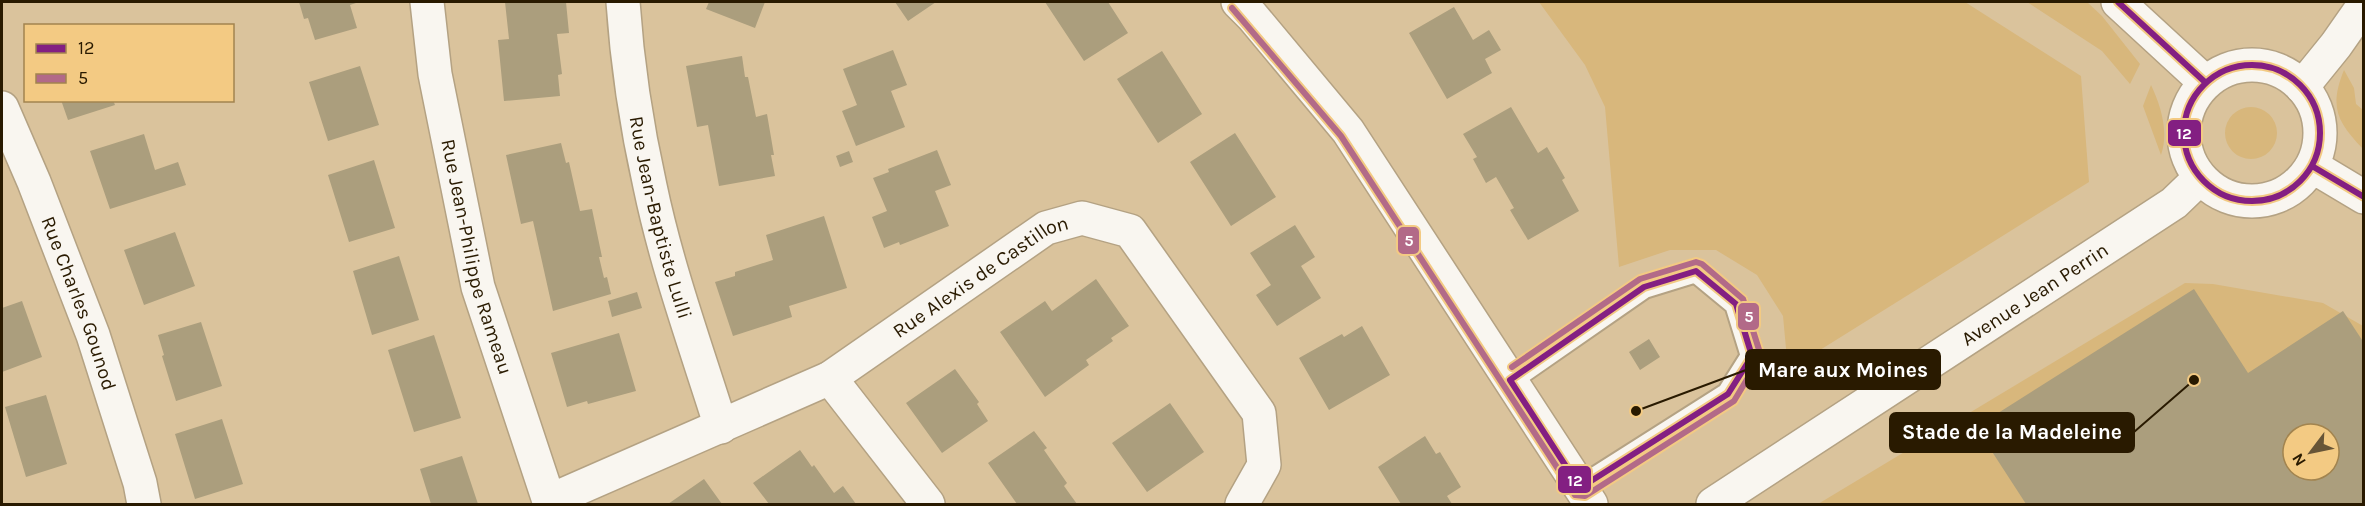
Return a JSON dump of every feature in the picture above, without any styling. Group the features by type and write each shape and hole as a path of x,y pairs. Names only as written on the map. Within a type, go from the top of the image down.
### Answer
{"street":[{"name":"Rue Jean-Philippe Rameau","path":"427,2 435,74 478,287 550,503"},
{"name":"Rue Jean-Baptiste Lulli","path":"623,2 626,42 650,186 675,283 721,426"},
{"path":"1238,2 1252,15 1348,131 1585,496"},
{"path":"2118,2 2205,83"},
{"path":"2302,87 2364,5"},
{"path":"2244,66 2265,66 2285,74 2302,87 2313,105 2319,125 2318,146 2312,166 2299,183 2280,196 2260,201 2237,200 2217,192 2200,178 2189,161 2184,140 2185,119 2192,100 2205,83 2223,71 2244,66"},
{"name":"Rue Charles Gounod","path":"2,108 34,182 93,335 140,483 144,504"},
{"path":"2312,166 2364,197"},
{"name":"Avenue Jean Perrin","path":"1713,504 2174,203 2200,178"},
{"name":"Rue Alexis de Castillon","path":"550,503 830,378 1046,228 1082,218 1130,231 1259,413 1264,465 1242,504"},
{"path":"830,378 928,504"}],"lane":[{"path":"1510,380 1644,286 1696,271 1736,304 1752,356 1728,394 1585,496"}],"shaded area":[{"path":"1539,2 1965,2 2081,76 2089,182 1788,370 1783,316 1757,275 1716,250 1670,250 1619,267 1605,107 1585,65"},
{"path":"2027,2 2087,2 2102,16 2140,64 2130,84 2102,51"},
{"path":"2344,70 2354,88 2356,104 2363,110 2363,149 2347,130 2338,113 2337,94"},
{"path":"2151,85 2163,119 2164,137 2161,155 2143,106"},
{"path":"2246,107 2256,107 2270,114 2277,133 2270,152 2256,159 2246,159 2236,155 2229,148 2225,138 2225,128 2229,118 2236,111"},
{"path":"2185,283 2213,284 2323,303 2363,326 2363,504 1818,504"}],"building":[{"path":"299,2 359,2 350,5 357,28 315,40 308,18 304,19"},
{"path":"505,2 566,2 569,33 557,34 562,74 558,75 560,96 504,101 498,40 509,39"},
{"path":"709,2 765,2 755,28 706,9"},
{"path":"895,2 936,2 908,21"},
{"path":"1045,2 1108,2 1128,33 1084,61"},
{"path":"1454,7 1473,40 1489,30 1501,50 1485,59 1492,73 1447,99 1409,33"},
{"path":"893,50 907,85 891,91 905,127 856,146 842,111 857,105 843,69"},
{"path":"1162,51 1202,114 1158,143 1117,79"},
{"path":"742,56 756,117 767,114 775,176 719,186 708,125 697,127 686,66"},
{"path":"360,66 379,125 328,141 309,82"},
{"path":"62,102 114,102 115,105 68,120"},
{"path":"1511,107 1538,153 1547,147 1565,178 1562,180 1579,211 1528,240 1510,210 1514,208 1496,177 1486,183 1473,159 1477,157 1463,134"},
{"path":"1235,133 1276,197 1231,226 1190,162"},
{"path":"144,134 155,170 178,162 186,185 110,209 90,151"},
{"path":"561,143 566,163 569,162 580,211 592,209 602,257 599,257 611,294 553,311 533,221 521,224 506,155"},
{"path":"937,150 951,185 935,191 949,226 900,245 899,242 884,248 872,217 887,211 873,178 889,172 888,169"},
{"path":"849,151 853,162 840,167 836,156"},
{"path":"374,160 395,228 349,242 328,175"},
{"path":"824,216 847,288 789,306 792,317 733,336 715,282 735,276 735,272 773,260 766,235"},
{"path":"1295,225 1315,257 1301,266 1321,298 1277,326 1256,295 1271,285 1250,253"},
{"path":"175,232 195,286 144,305 124,250"},
{"path":"399,256 419,320 372,335 353,271"},
{"path":"1096,279 1129,326 1111,338 1113,341 1086,360 1089,365 1045,397 1000,332 1045,301 1052,311"},
{"path":"2194,289 2248,373 2343,311 2364,343 2364,504 2026,504 1976,427"},
{"path":"637,292 642,308 612,317 608,301"},
{"path":"22,301 42,357 2,372 2,308"},
{"path":"201,322 222,386 176,401 158,335"},
{"path":"1362,326 1390,375 1329,410 1299,358 1342,334 1344,337"},
{"path":"619,333 636,391 588,404 587,401 567,407 551,353"},
{"path":"434,335 461,418 414,432 388,350"},
{"path":"1649,339 1660,357 1640,370 1629,352"},
{"path":"955,369 979,402 977,404 988,421 942,453 906,403"},
{"path":"46,395 67,464 26,477 5,407"},
{"path":"1170,403 1204,452 1147,492 1112,443"},
{"path":"222,419 243,484 195,499 175,434"},
{"path":"1034,431 1047,448 1044,450 1067,483 1064,486 1077,504 1017,504 988,463"},
{"path":"1425,436 1436,454 1440,452 1461,487 1447,496 1452,504 1401,504 1378,467"},
{"path":"800,450 834,493 843,486 856,504 769,504 753,483"},
{"path":"462,456 478,504 431,504 420,469"},
{"path":"704,479 722,504 668,504"}],"transit line":[{"name":"12","path":"2118,2 2206,83"},
{"name":"5","path":"1232,8 1341,136 1575,495 1585,496 1734,401 1761,356 1743,299 1702,264 1696,262 1640,279 1512,367"},
{"name":"12","path":"2252,65 2278,70 2300,85 2315,107 2320,133 2315,159 2300,181 2278,196 2252,201 2226,196 2204,181 2189,159 2184,133 2189,107 2204,85 2226,70 2252,65"},
{"name":"12","path":"2312,166 2364,197"},
{"name":"12","path":"1696,271 1736,304 1752,356 1728,394 1580,488 1510,380 1644,287 1696,271"}],"place":[{"name":"Stade de la Madeleine","path":"2194,380"},
{"name":"Mare aux Moines","path":"1636,411"}]}
